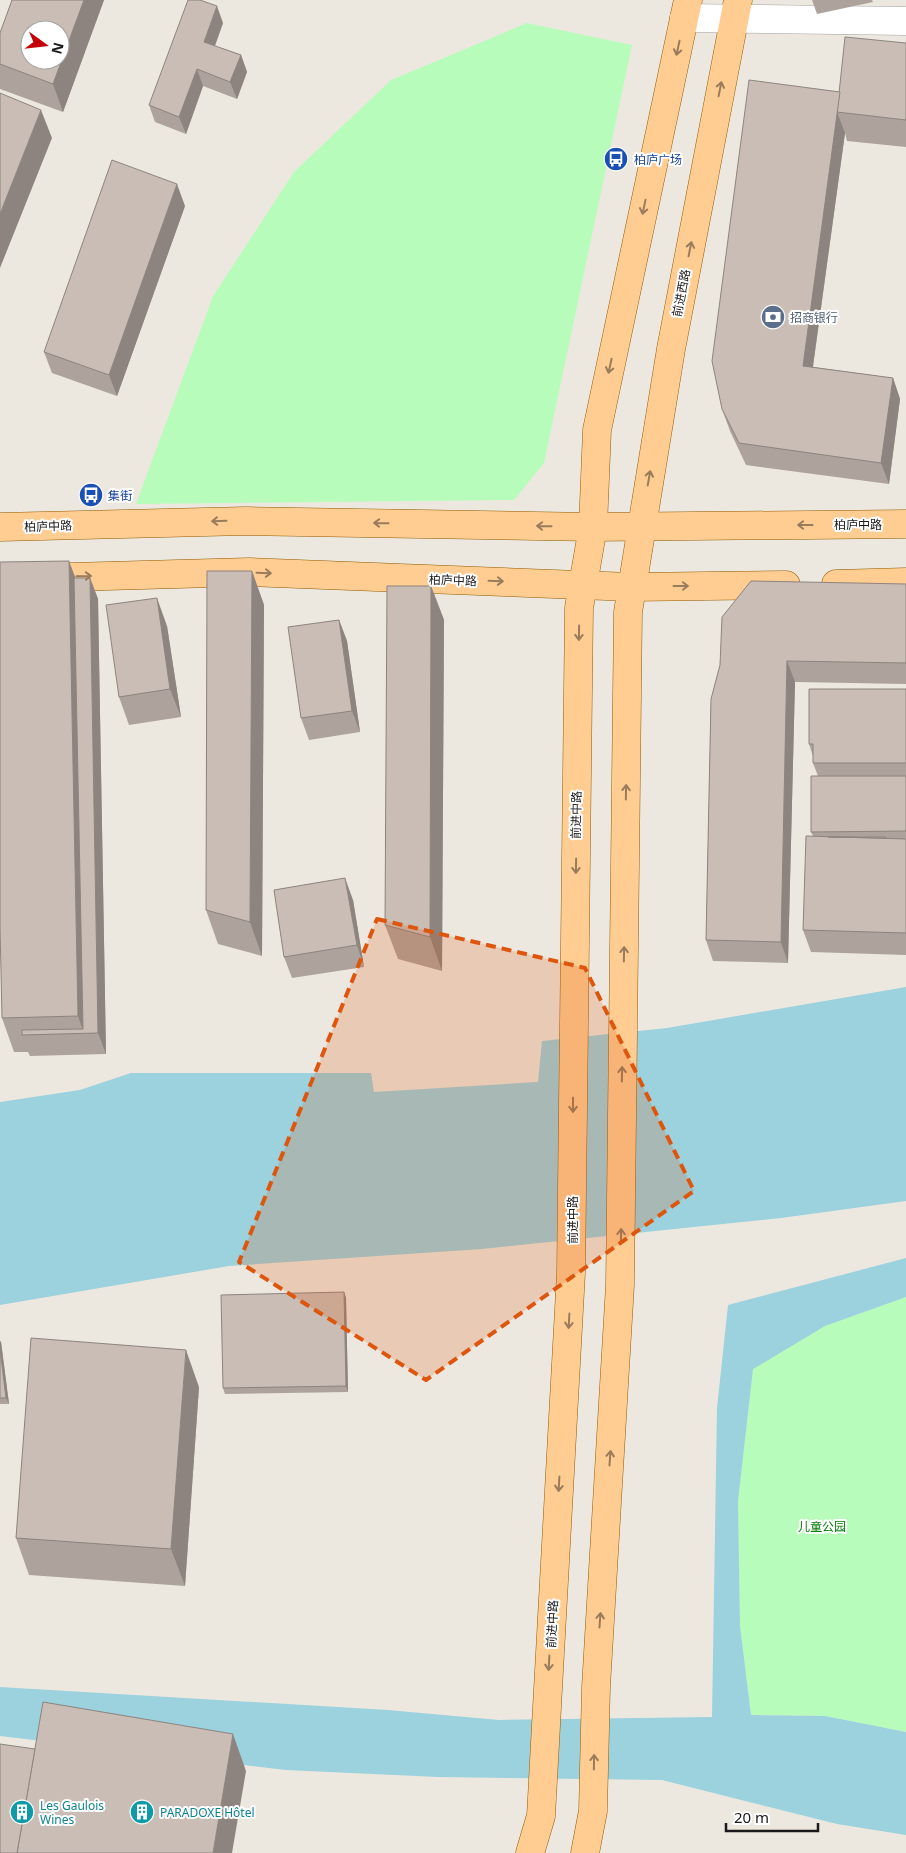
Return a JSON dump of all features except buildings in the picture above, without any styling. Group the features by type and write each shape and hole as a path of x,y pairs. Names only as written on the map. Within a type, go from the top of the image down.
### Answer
{"main road":[{"path":"583,585 592,527 597,430 686,9"},
{"name":"前进西路","path":"632,586 671,349 736,10"},
{"name":"柏庐中路","path":"0,527 246,521 592,527 906,524"},
{"name":"柏庐中路","path":"0,578 248,572 632,586 906,582"},
{"name":"前进中路","path":"530,1853 541,1816 572,1273 579,608 583,585"},
{"path":"585,1853 593,1811 596,1686 620,1285 628,612 632,586"}],"street":[{"path":"686,9 736,10 906,21"}],"highlighted area":[{"path":"377,919 585,968 694,1191 426,1380 239,1262"}],"green space":[{"path":"527,23 632,45 544,463 514,500 136,504 213,296 294,172 391,80"},
{"name":"儿童公园","path":"906,1297 906,1732 825,1716 751,1715 740,1626 738,1501 753,1368 825,1326"}],"water":[{"path":"906,987 906,1201 781,1218 482,1249 229,1266 0,1305 0,1102 80,1090 131,1073 371,1073 374,1092 538,1082 542,1041 667,1028"},
{"path":"906,1258 906,1297 825,1326 753,1369 738,1501 740,1626 751,1715 825,1716 906,1732 906,1835 837,1824 662,1780 438,1777 286,1770 0,1736 0,1687 388,1710 499,1720 712,1717 717,1408 728,1305"}],"place":[{"name":"柏庐广场","path":"616,159"},
{"name":"招商银行","path":"773,317"},
{"name":"集街","path":"91,495"},
{"name":"Les Gaulois Wines","path":"22,1812"},
{"name":"PARADOXE Hôtel","path":"142,1812"}]}
